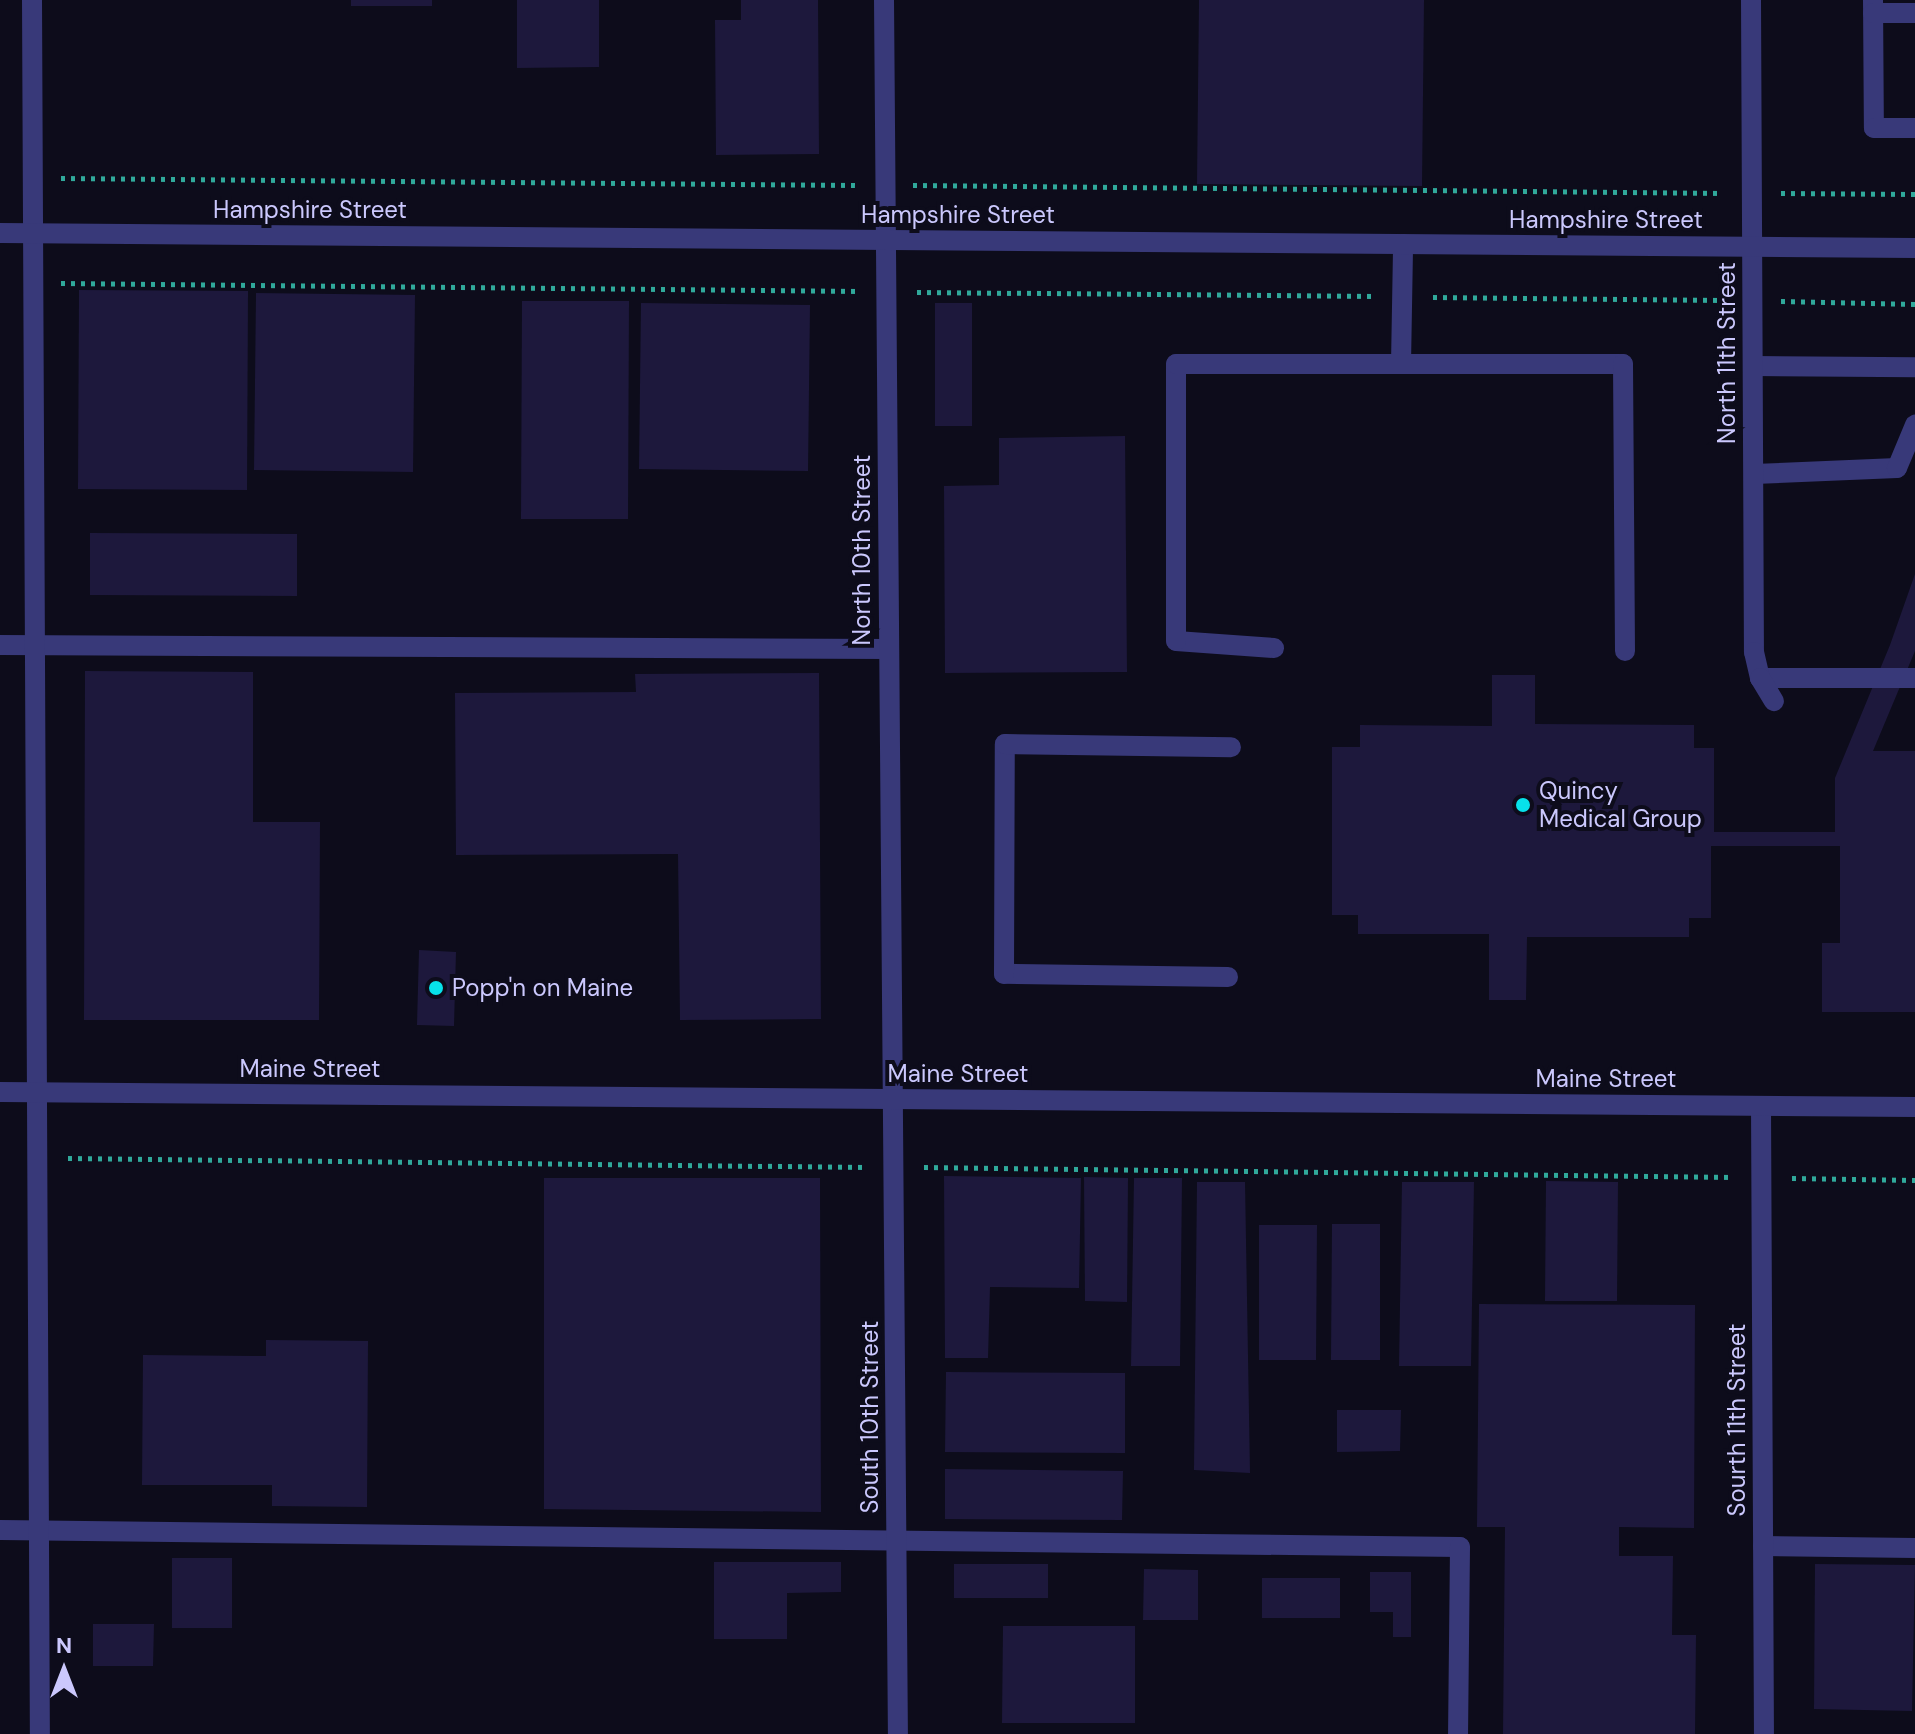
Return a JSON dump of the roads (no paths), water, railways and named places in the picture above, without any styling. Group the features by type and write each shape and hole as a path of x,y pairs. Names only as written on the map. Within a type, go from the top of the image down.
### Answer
{"street":[{"path":"32,0 40,1734"},
{"name":"North 10th Street","path":"884,0 894,1099"},
{"name":"North 11th Street","path":"1751,0 1754,652 1760,678 1774,701"},
{"path":"1915,13 1873,6 1874,128 1915,128"},
{"name":"Hampshire Street","path":"0,233 1915,248"},
{"path":"1401,364 1403,244"},
{"path":"1274,648 1176,641 1176,364 1623,364 1625,651"},
{"path":"1753,366 1915,367"},
{"path":"1754,474 1897,468 1915,425"},
{"path":"0,645 889,649"},
{"path":"1760,678 1915,678"},
{"path":"1228,977 1004,974 1005,744 1231,747"},
{"name":"Maine Street","path":"0,1092 1915,1107"},
{"name":"South 10th Street","path":"894,1099 898,1734"},
{"name":"Sourth 11th Street","path":"1761,1106 1764,1734"},
{"path":"0,1530 1460,1547 1458,1734"},
{"path":"1763,1546 1915,1548"}],"place":[{"name":"Quincy Medical Group","path":"1523,805"},
{"name":"Popp'n on Maine","path":"436,988"}]}
